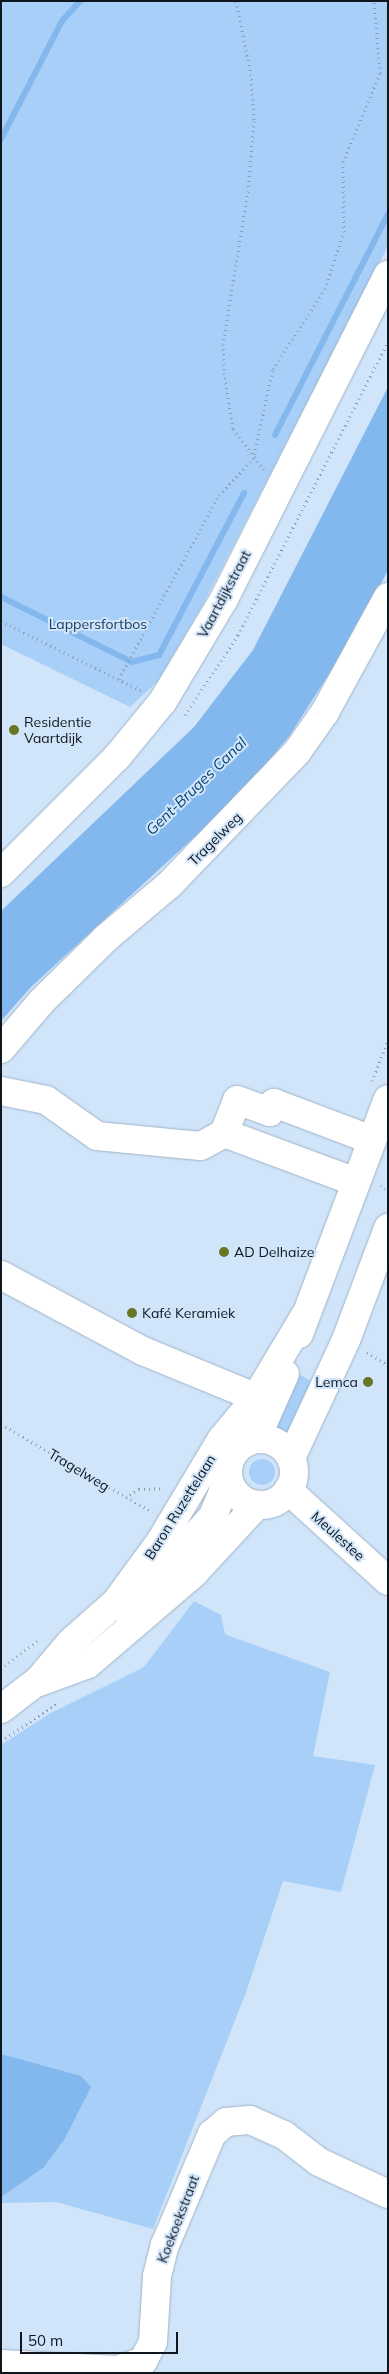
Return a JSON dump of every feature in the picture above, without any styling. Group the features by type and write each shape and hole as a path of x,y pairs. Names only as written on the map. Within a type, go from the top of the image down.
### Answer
{"street":[{"name":"Vaartdijkstraat","path":"1,872 103,772 163,701 224,599 388,275"},
{"name":"Tragelweg","path":"1,1049 42,1001 106,938 169,885 297,752 325,712 388,597"},
{"path":"1,1091 46,1100 97,1136 202,1146 224,1133 237,1100 270,1112 274,1102 372,1140"},
{"name":"Baron Ruzettelaan","path":"256,1439 284,1380 304,1317 388,1099"},
{"path":"224,1133 356,1182"},
{"path":"291,1458 351,1343 388,1228"},
{"path":"1,1275 143,1351 245,1393"},
{"name":"Baron Ruzettelaan","path":"37,1682 71,1642 116,1602 160,1542 221,1440 255,1399 304,1317"},
{"path":"256,1439 270,1440 291,1458 294,1469 288,1490 274,1501 257,1504 244,1500 228,1479 234,1453 256,1439"},
{"name":"Baron Ruzettelaan","path":"1,1709 123,1616 178,1558 212,1516 228,1479"},
{"name":"Meulestee","path":"288,1490 388,1581"},
{"name":"Baron Ruzettelaan","path":"37,1682 88,1664 194,1574 257,1504"},
{"name":"Koekoekstraat","path":"1,2364 117,2370 143,2361 153,2342 157,2276 165,2245 212,2134 226,2122 250,2120 284,2135 319,2162 388,2194"}],"path":[{"path":"236,1 251,74 254,121 248,191 222,344 233,429 253,459 282,482"},
{"path":"118,679 136,650 219,495 253,459 273,369 325,289 344,232 343,162 380,73 374,1"},
{"path":"1,621 163,701"},
{"path":"351,1343 388,1365"},
{"name":"Tragelweg","path":"1,1424 158,1516"},
{"path":"126,1498 139,1489 176,1488"}],"green space":[{"name":"Lappersfortbos","path":"1,1 388,1 388,246 202,606 158,681 130,707 1,644"},
{"path":"293,1371 316,1384 286,1438 263,1425"},
{"path":"262,1459 271,1463 275,1472 271,1481 262,1485 253,1481 249,1472 253,1463"},
{"path":"194,1601 221,1615 225,1634 330,1672 313,1756 375,1765 341,1892 283,1881 245,1995 153,2229 56,2202 1,2203 1,1745 49,1714 144,1667"}],"water":[{"name":"Gent-Bruges Canal","path":"388,387 388,570 359,627 290,735 239,796 31,987 1,1021 1,911 194,727 253,650"},
{"path":"1,2054 81,2076 91,2087 64,2140 44,2167 1,2197"}],"waterway":[{"path":"1,139 62,21 80,1"},
{"path":"275,435 388,214"},
{"path":"1,597 132,662 159,655 244,493"}],"place":[{"name":"Residentie Vaartdijk","path":"14,730"},
{"name":"AD Delhaize","path":"224,1252"},
{"name":"Kafé Keramiek","path":"132,1313"},
{"name":"Lemca","path":"368,1382"}]}
